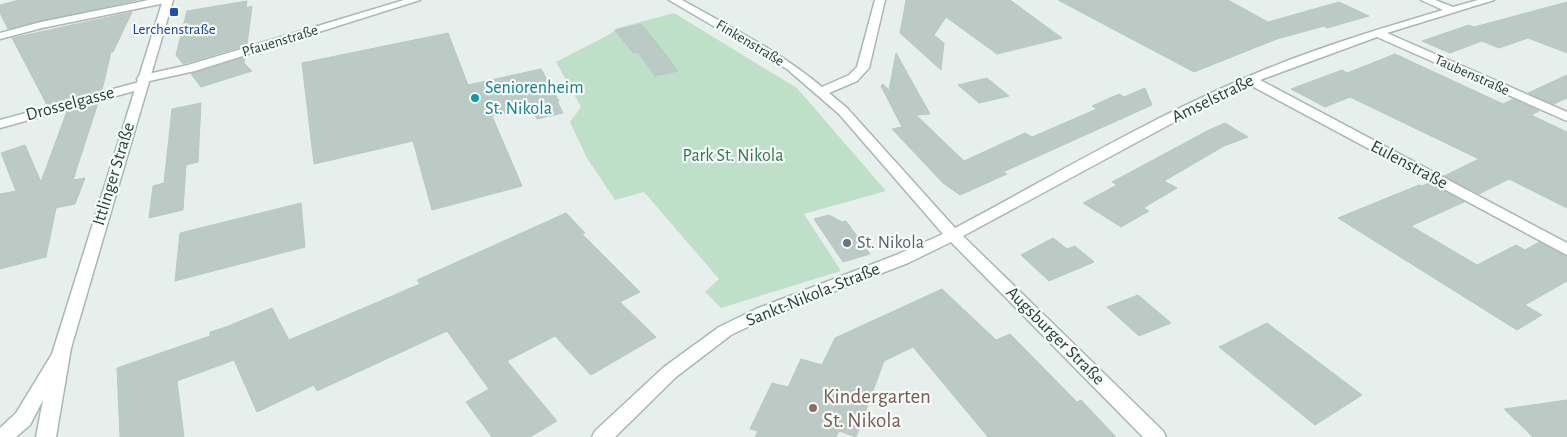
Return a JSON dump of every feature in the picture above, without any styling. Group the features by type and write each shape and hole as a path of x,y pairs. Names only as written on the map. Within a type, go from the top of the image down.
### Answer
{"street":[{"path":"0,36 85,15 167,0"},
{"name":"Ittlinger Straße","path":"46,437 62,348 167,0"},
{"name":"Pfauenstraße","path":"142,82 415,0"},
{"name":"Finkenstraße","path":"674,0 791,67 822,92"},
{"path":"880,0 862,68 853,78 822,92 861,129 953,235"},
{"path":"1426,0 1450,10"},
{"name":"Amselstraße","path":"953,235 1179,115 1250,80 1377,33 1489,0"},
{"name":"Taubenstraße","path":"1377,33 1567,117"},
{"name":"Eulenstraße","path":"1250,80 1567,250"},
{"name":"Drosselgasse","path":"0,124 142,82"},
{"name":"Sankt-Nikola-Straße","path":"602,437 670,372 725,331 762,313 902,259 953,235"},
{"name":"Augsburger Straße","path":"953,235 1156,437"},
{"name":"Ittlinger Straße","path":"3,437 23,419 62,348"}],"green space":[{"name":"Park St. Nikola","path":"674,13 797,88 886,191 804,214 841,271 721,308 705,292 719,279 644,192 615,200 587,158 570,122 581,107 556,62 618,28"}],"building":[{"path":"19,0 137,0 8,29 0,13 0,5"},
{"path":"906,0 1010,0 1062,38 997,54 946,17 934,35 944,43 941,70 900,33"},
{"path":"1058,0 1228,0 1268,22 1339,2 1369,16 1277,39 1194,72"},
{"path":"247,1 246,8 252,6 247,45 183,64 176,55 187,11"},
{"path":"1567,2 1567,53 1528,38 1499,48 1482,41 1450,53 1422,41 1469,25 1474,27"},
{"path":"132,12 113,52 111,52 102,90 47,105 12,38"},
{"path":"641,24 678,71 655,76 638,52 633,53 615,30"},
{"name":"Seniorenheim St. Nikola","path":"448,33 468,85 541,69 559,101 557,101 563,113 537,119 531,107 492,116 522,186 432,210 413,141 314,164 302,63"},
{"path":"896,53 930,114 916,115 964,161 1025,133 1032,137 1097,109 1092,106 1119,94 1124,97 1145,88 1152,105 1003,172 1007,174 960,195 943,183 892,129 902,127 881,86 883,84 889,90"},
{"path":"1395,54 1503,104 1513,99 1539,111 1531,115 1567,132 1567,208 1509,179 1479,194 1444,176 1479,159 1350,97 1325,107 1291,89 1342,70 1347,73"},
{"path":"245,57 244,63 252,71 201,87 191,74"},
{"path":"1567,75 1567,98 1554,104 1528,93"},
{"path":"987,78 1009,96 979,103 958,85"},
{"path":"98,103 73,180 85,178 75,204 56,208 46,257 0,269 0,194 16,191 1,153 25,145 41,182 67,111"},
{"path":"201,103 198,162 186,165 183,210 149,218 153,186 164,183 172,109"},
{"path":"1225,123 1248,137 1224,146 1164,181 1177,188 1143,208 1149,211 1121,227 1083,203 1117,185 1112,182"},
{"path":"1429,183 1464,202 1411,226 1477,265 1516,245 1525,250 1539,242 1567,257 1567,281 1525,305 1542,315 1517,330 1338,218 1419,185 1422,186"},
{"path":"301,203 305,247 175,281 180,233"},
{"path":"566,213 585,233 582,234 640,292 620,302 656,337 591,375 555,336 507,361 557,421 530,437 492,437 466,402 489,389 447,331 317,391 314,385 257,412 234,360 177,381 184,437 120,437 117,368 210,336 210,332 272,308 289,340 420,284 417,280"},
{"name":"St. Nikola","path":"829,215 842,222 846,221 870,254 843,262 814,219"},
{"path":"1053,238 1067,249 1075,246 1094,262 1049,281 1021,255"},
{"path":"942,289 996,340 1010,334 1077,402 1081,400 1116,437 988,437 913,347 884,361 856,437 839,431 836,437 755,437 758,431 750,429 772,383 788,387 801,359 822,365 835,338"},
{"path":"1138,295 1171,323 1139,336 1107,307"},
{"path":"1267,323 1362,395 1315,425 1219,347"},
{"path":"1567,400 1567,437 1533,437 1504,409"}],"place":[{"name":"Lerchenstraße","path":"174,12"},
{"name":"Seniorenheim St. Nikola","path":"475,98"},
{"name":"St. Nikola","path":"847,243"},
{"name":"Kindergarten St. Nikola","path":"813,408"}]}
